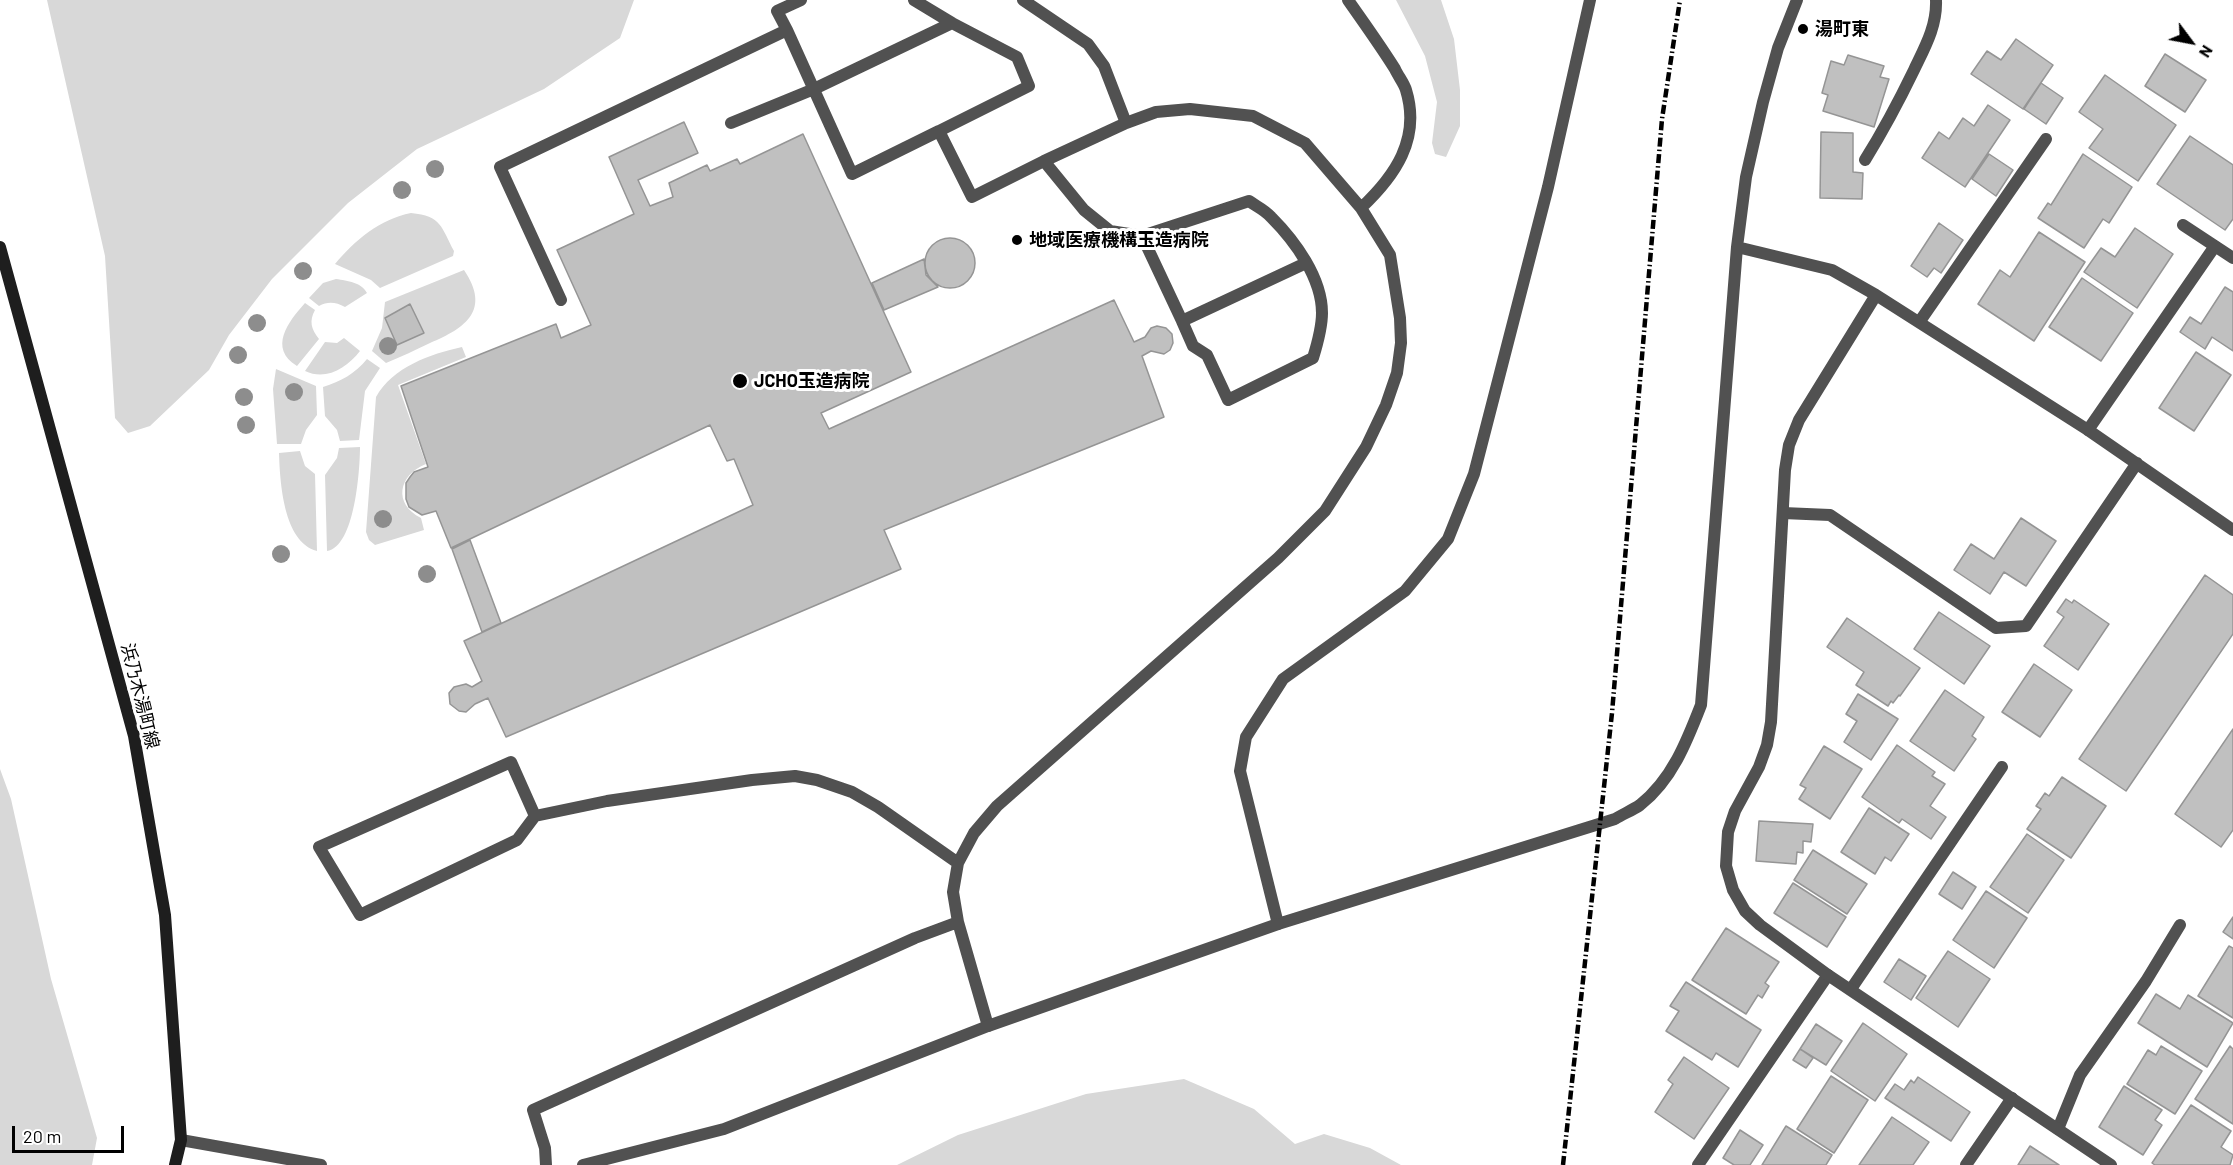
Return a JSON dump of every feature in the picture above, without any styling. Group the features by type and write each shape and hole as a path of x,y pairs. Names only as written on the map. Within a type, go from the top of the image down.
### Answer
{"main road":[{"name":"浜乃木湯町線","path":"0,247 134,736 165,915 181,1140 175,1165"}],"street":[{"path":"801,0 777,11 852,174 1029,86 1017,57 914,0"},
{"path":"1023,0 1088,44 1104,66 1126,123"},
{"path":"1348,0 1378,41 1406,88 1411,128 1403,155 1382,188 1361,208"},
{"path":"1278,924 1240,771 1246,736 1283,680 1405,591 1448,539 1474,474 1548,187 1590,0"},
{"path":"583,1165 724,1129 988,1026 1278,924 1615,819 1640,805 1658,787 1684,751 1701,705 1737,247 1746,177 1778,48 1797,0"},
{"path":"1864,160 1892,116 1932,32 1936,15 1936,0"},
{"path":"730,123 814,89 952,23"},
{"path":"561,300 500,167 787,30"},
{"path":"939,131 972,197 1126,123 1156,112 1190,109 1253,116 1305,143 1361,208 1390,255 1396,285 1401,343 1397,373 1386,405 1366,447 1325,511 1278,558 997,806 974,833 958,863 953,892 958,922 988,1026"},
{"path":"1920,321 2046,139"},
{"path":"1044,161 1084,210 1110,231 1142,236 1249,201 1270,215 1289,236 1306,263 1317,288 1322,313 1313,358 1228,400 1207,354 1193,346 1142,236"},
{"path":"2183,225 2233,258"},
{"path":"2088,430 2215,246"},
{"path":"1737,247 1832,270 1876,295 2088,430 2233,530"},
{"path":"1182,321 1306,263"},
{"path":"1876,295 1799,420 1789,445 1785,470 1771,722 1767,745 1759,767 1735,811 1728,832 1726,866 1733,890 1745,911 1760,925 1828,975 2111,1165"},
{"path":"1783,513 1830,515 1996,628 2026,626 2137,463"},
{"path":"535,816 511,762 319,847 360,915 517,840 535,816 607,801 795,776 817,780 852,792 878,807 958,863"},
{"path":"1851,989 2002,767"},
{"path":"546,1165 545,1148 533,1110 915,938 958,922"},
{"path":"2058,1129 2080,1075 2146,981 2180,925"},
{"path":"1698,1165 1828,975"},
{"path":"1966,1165 2012,1098"},
{"path":"181,1140 321,1165"}],"shaded area":[{"path":"47,0 634,0 620,38 544,89 417,149 348,203 272,279 229,335 209,370 150,426 128,433 115,418 105,256"},
{"path":"1396,0 1441,0 1454,39 1460,90 1460,126 1446,157 1435,154 1432,143 1437,102 1425,56"},
{"path":"411,213 429,217 439,224 454,251 453,256 380,288 371,280 335,264 351,247 379,225"},
{"path":"464,270 472,284 475,307 464,324 443,337 386,363 372,351 382,328 385,302"},
{"path":"336,279 358,284 367,293 345,307 332,303 319,306 309,298 323,283"},
{"path":"305,303 315,310 312,325 319,339 297,366 288,359 282,343 292,318"},
{"path":"344,338 360,351 349,363 328,374 313,374 305,371 325,342 337,343"},
{"path":"462,347 466,357 398,385 426,464 409,475 402,490 403,498 412,512 421,518 424,530 375,545 369,540 366,532 376,397 392,378 413,363"},
{"path":"367,359 380,368 365,391 359,440 340,441 337,430 325,416 323,387 358,369"},
{"path":"276,369 316,386 317,415 306,430 301,444 277,444 273,389"},
{"path":"360,447 357,489 350,522 344,536 336,546 327,551 325,475 337,458 339,448"},
{"path":"300,451 305,466 315,474 317,551 297,536 290,523 282,494 279,453"},
{"path":"0,769 11,799 51,979 97,1138 92,1165 0,1165"},
{"path":"1184,1079 1254,1109 1295,1144 1324,1134 1370,1148 1401,1165 897,1165 958,1135 1086,1094"}],"building":[{"path":"2016,39 2053,65 2023,109 1971,74 1987,51 2001,60"},
{"path":"2165,54 2206,80 2185,112 2145,86"},
{"path":"1848,55 1884,66 1880,77 1889,79 1874,127 1823,111 1828,95 1822,93 1831,61 1844,65"},
{"path":"2105,75 2176,125 2138,181 2089,148 2103,129 2079,112"},
{"path":"2041,83 2063,98 2046,124 2024,109"},
{"path":"1988,105 2010,120 1965,187 1922,158 1939,132 1949,139 1963,118 1974,126"},
{"path":"684,122 698,153 638,180 650,206 673,197 669,183 707,165 710,171 737,159 740,164 803,134 911,372 821,413 829,429 1114,300 1134,342 1145,337 1151,328 1157,326 1166,328 1172,334 1173,343 1170,350 1164,354 1151,351 1142,356 1164,417 884,530 901,569 506,737 488,698 475,704 466,712 459,711 450,704 449,693 454,687 466,684 472,687 482,681 464,641 753,505 734,459 727,461 710,425 451,548 436,511 422,515 409,507 406,499 406,483 410,477 414,472 428,467 401,386 556,324 561,338 591,325 557,250 634,214 609,157"},
{"path":"1821,132 1853,133 1853,172 1863,173 1862,199 1820,198"},
{"path":"2190,136 2233,165 2233,219 2225,230 2157,184"},
{"path":"1989,154 2013,170 1996,196 1972,179"},
{"path":"2083,154 2132,187 2109,223 2103,219 2084,248 2038,218 2048,203 2051,205"},
{"path":"1939,223 1963,240 1941,273 1934,268 1927,277 1911,266"},
{"path":"2135,228 2173,254 2137,308 2084,272 2101,248 2115,257"},
{"path":"2039,232 2085,262 2034,341 1978,304 2000,270 2010,277"},
{"path":"945,238 955,238 968,245 975,258 975,268 968,281 955,288 945,288 936,284 929,277 925,268 925,258 929,249 936,242"},
{"path":"924,259 926,275 938,287 884,310 872,283"},
{"path":"2082,278 2133,313 2101,361 2049,327"},
{"path":"2225,287 2233,292 2233,351 2212,337 2205,349 2180,332 2190,317 2201,324"},
{"path":"410,304 424,333 397,345 385,318"},
{"path":"2196,352 2231,375 2194,431 2159,408"},
{"path":"2021,518 2056,541 2026,586 2004,572 1990,594 1954,570 1971,544 1994,559"},
{"path":"470,540 501,623 482,632 452,549"},
{"path":"2205,575 2233,595 2233,634 2126,791 2079,759"},
{"path":"2066,599 2072,603 2074,600 2109,624 2078,670 2044,646 2064,617 2057,612"},
{"path":"1939,612 1990,646 1964,684 1914,649"},
{"path":"1847,618 1920,668 1900,696 1893,703 1891,701 1888,706 1856,685 1864,672 1827,647"},
{"path":"2034,664 2072,690 2040,737 2002,712"},
{"path":"1945,690 1984,717 1972,736 1976,739 1954,771 1910,741"},
{"path":"1858,694 1898,719 1871,760 1844,742 1857,721 1846,714"},
{"path":"2233,729 2233,830 2221,847 2175,814"},
{"path":"1897,745 1935,772 1932,776 1945,784 1930,806 1946,817 1931,839 1902,819 1899,823 1862,797"},
{"path":"1824,746 1862,769 1830,819 1799,799 1806,788 1800,785"},
{"path":"2062,777 2106,806 2071,858 2027,829 2041,809 2036,806 2045,793 2049,796"},
{"path":"1869,808 1909,834 1891,861 1885,857 1875,874 1841,852"},
{"path":"1759,821 1813,824 1811,842 1803,841 1803,853 1797,852 1796,864 1756,861"},
{"path":"2027,834 2064,860 2028,913 1990,887"},
{"path":"1813,850 1867,884 1847,914 1794,880"},
{"path":"1953,872 1976,887 1962,909 1939,894"},
{"path":"1793,883 1846,917 1827,947 1774,913"},
{"path":"1986,891 2027,918 1994,968 1953,940"},
{"path":"2233,917 2233,939 2223,932"},
{"path":"1726,928 1779,962 1765,983 1769,986 1762,998 1758,995 1746,1014 1692,980"},
{"path":"2229,946 2233,948 2233,1018 2198,996"},
{"path":"1948,951 1990,979 1958,1027 1916,998"},
{"path":"1899,959 1926,976 1911,1000 1884,982"},
{"path":"1686,982 1761,1030 1738,1067 1716,1053 1712,1060 1666,1031 1679,1011 1670,1006"},
{"path":"2156,994 2180,1009 2188,995 2233,1023 2207,1067 2138,1023"},
{"path":"1863,1023 1907,1054 1875,1101 1831,1071"},
{"path":"1816,1024 1842,1041 1826,1065 1800,1049"},
{"path":"2161,1046 2202,1071 2175,1114 2127,1084 2148,1050 2156,1055"},
{"path":"2230,1046 2233,1049 2233,1124 2195,1099"},
{"path":"1800,1049 1813,1058 1806,1068 1793,1060"},
{"path":"1684,1057 1729,1088 1694,1139 1655,1112 1673,1084 1668,1080"},
{"path":"1831,1076 1868,1100 1834,1153 1797,1129"},
{"path":"1918,1077 1970,1112 1951,1141 1885,1098 1895,1084 1904,1090 1911,1080 1914,1083"},
{"path":"2124,1086 2162,1110 2155,1120 2162,1125 2143,1155 2099,1127"},
{"path":"2191,1105 2231,1131 2221,1147 2233,1155 2230,1165 2155,1165 2152,1163"},
{"path":"1892,1117 1929,1142 1913,1165 1859,1165"},
{"path":"1786,1126 1832,1155 1826,1165 1762,1165"},
{"path":"1740,1130 1763,1145 1750,1165 1734,1165 1723,1158"},
{"path":"2030,1146 2059,1165 2018,1165"}],"railway":[{"path":"1563,1165 1612,713 1662,119 1680,0"}],"place":[{"name":"湯町東","path":"1803,29"},
{"name":"地域医療機構玉造病院","path":"1017,240"},
{"name":"JCHO玉造病院","path":"740,381"}]}
